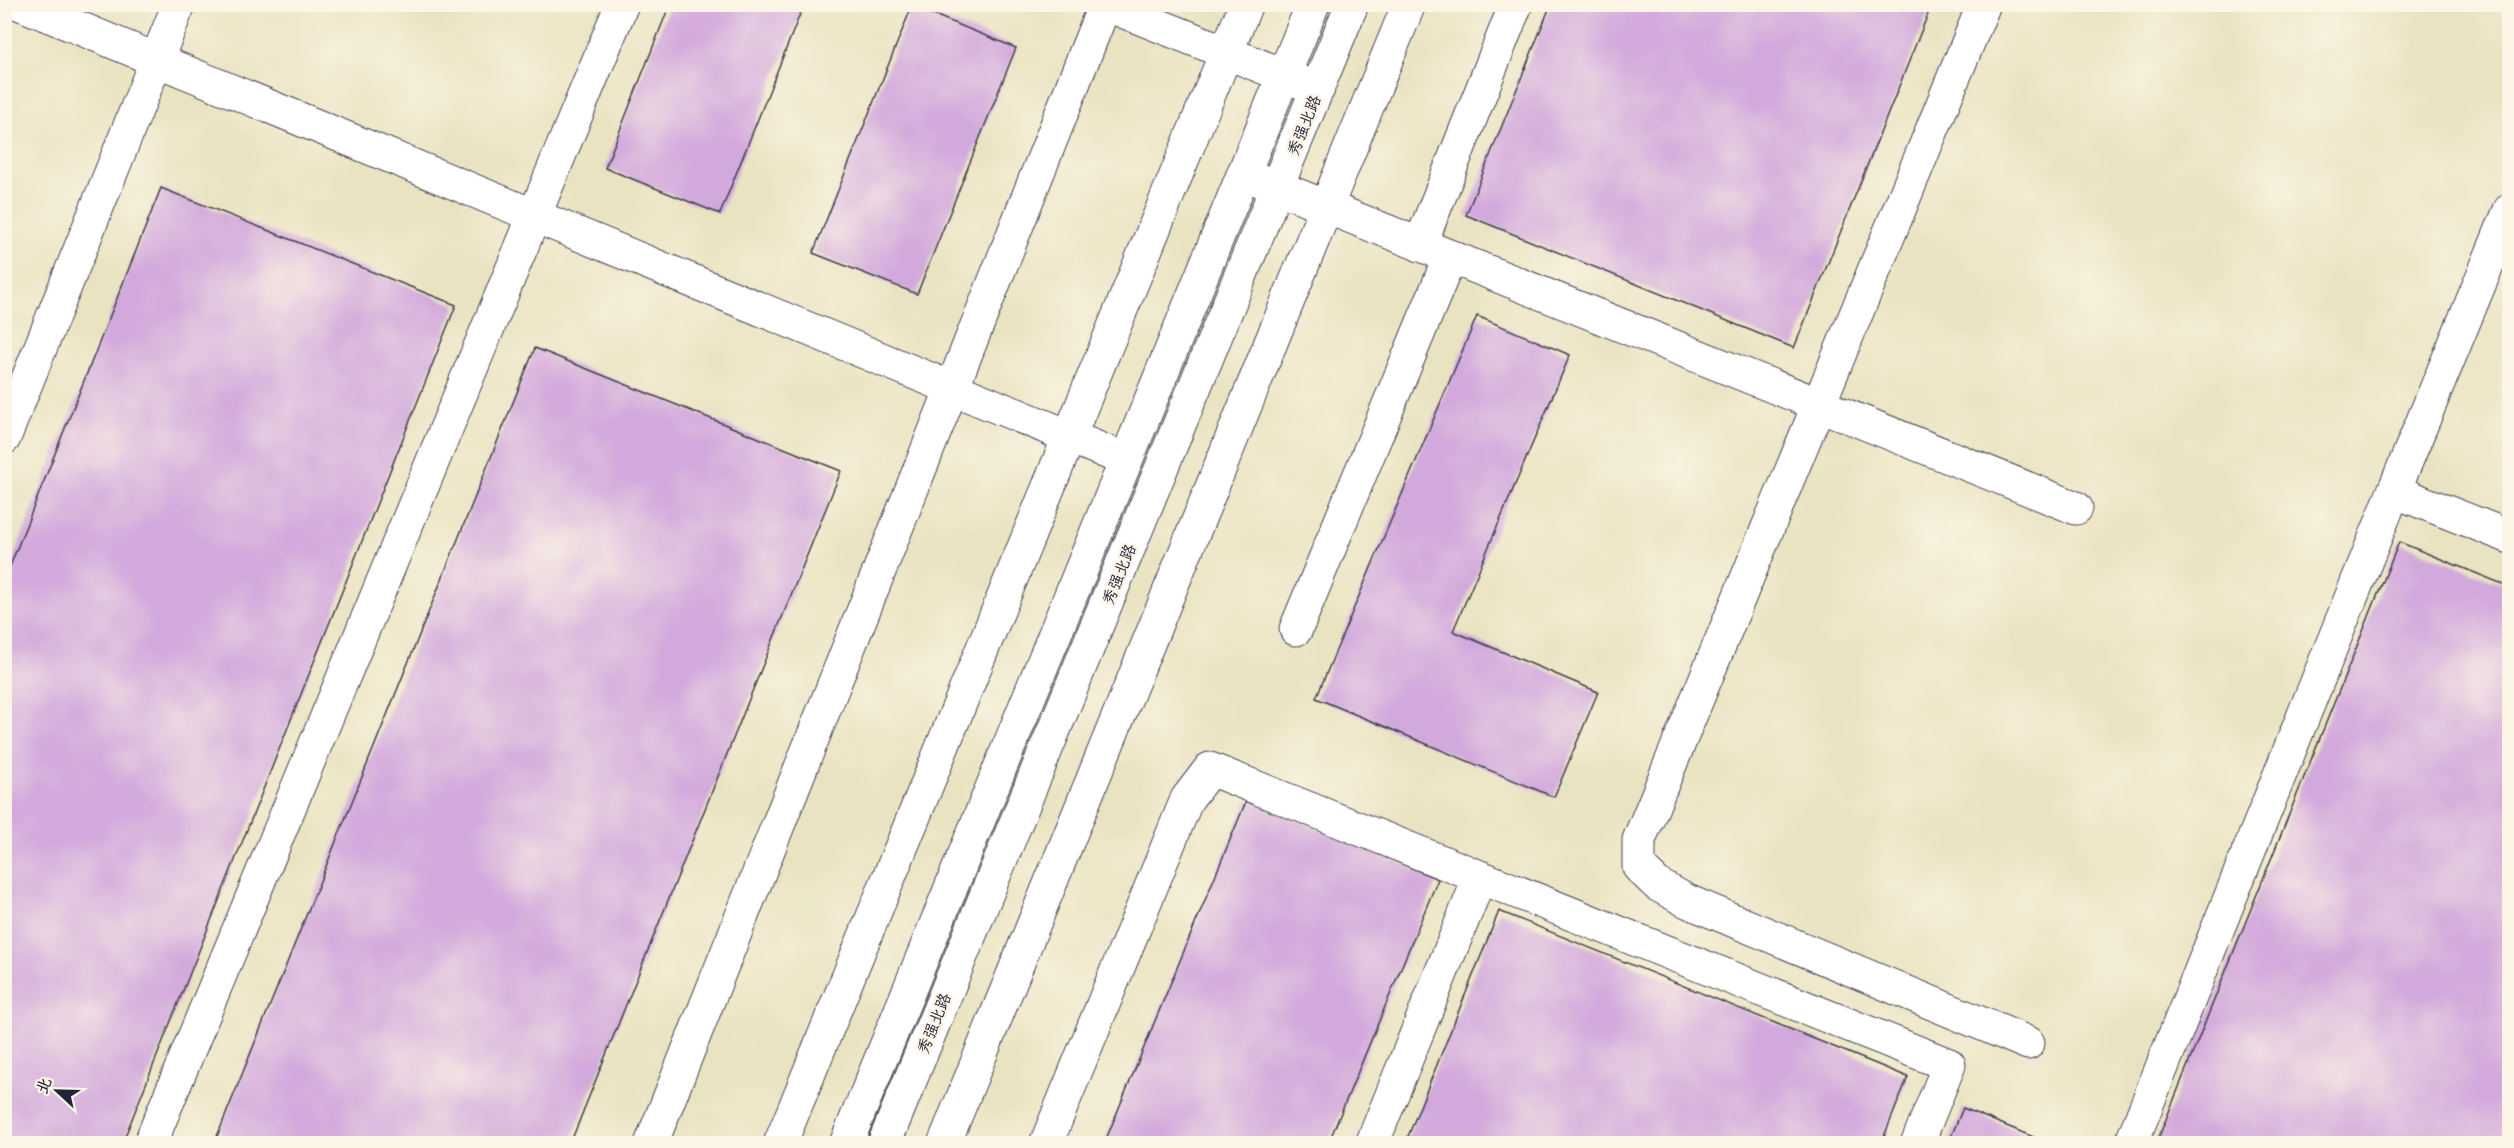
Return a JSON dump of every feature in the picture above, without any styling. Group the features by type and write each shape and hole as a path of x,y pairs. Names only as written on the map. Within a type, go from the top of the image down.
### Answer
{"street":[{"path":"21,4 1126,460"},
{"path":"4,438 179,4"},
{"path":"150,1143 622,4"},
{"path":"651,1143 1105,4 1318,89"},
{"path":"780,1143 1246,4"},
{"name":"秀强北路","path":"846,1143 1313,4"},
{"name":"秀强北路","path":"884,1143 1352,4"},
{"path":"944,1143 1409,4"},
{"path":"1296,629 1435,251 1516,4"},
{"path":"1984,4 1640,840 1639,867 1658,885 1687,901 2028,1043"},
{"path":"1244,173 2076,508"},
{"path":"2131,1143 2510,210"},
{"path":"2394,491 2510,537"},
{"path":"1046,1143 1187,799 1210,769 1949,1065 1917,1143"},
{"path":"1372,1143 1480,877"}],"building":[{"path":"670,4 804,4 720,214 605,168"},
{"path":"1551,4 1932,4 1794,348 1466,215"},
{"path":"912,6 1016,48 917,294 813,253"},
{"path":"161,188 456,305 122,1144 4,1144 4,581"},
{"path":"1477,316 1570,355 1453,631 1598,692 1554,797 1316,698"},
{"path":"535,348 841,471 570,1144 214,1144"},
{"path":"2399,542 2510,587 2510,1144 2156,1144"},
{"path":"1247,799 1438,879 1328,1144 1104,1144"},
{"path":"1499,911 1908,1077 1881,1144 1405,1144"},
{"path":"1963,1108 2048,1143 2048,1144 1948,1144"}]}
